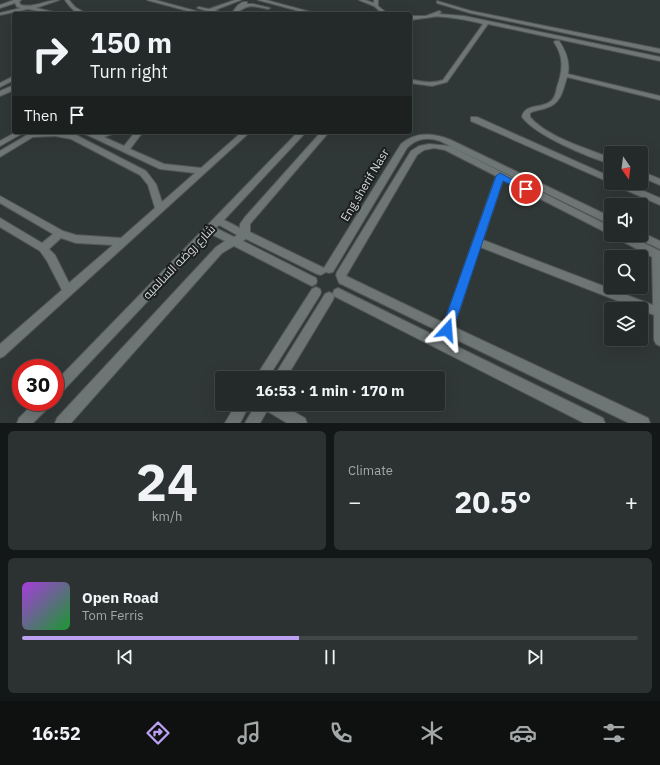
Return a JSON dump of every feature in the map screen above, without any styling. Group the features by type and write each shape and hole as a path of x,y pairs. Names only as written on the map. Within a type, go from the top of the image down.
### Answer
{"street":[{"path":"0,14 57,0"},
{"path":"67,0 73,8 81,12"},
{"path":"149,0 197,12"},
{"path":"167,0 186,3 216,12"},
{"path":"209,10 239,0"},
{"path":"235,12 240,6 250,0"},
{"path":"260,0 270,4 307,12"},
{"path":"361,0 376,4 384,12"},
{"path":"0,7 18,1 19,6 50,12"},
{"path":"412,24 434,15 442,9 438,1"},
{"path":"438,1 458,9 484,15 660,50"},
{"path":"264,7 270,4"},
{"path":"240,6 253,5 284,12"},
{"path":"434,15 486,22 660,59"},
{"path":"478,21 474,17 484,15"},
{"path":"412,18 427,17"},
{"path":"412,81 428,85 438,84 445,81 486,22"},
{"path":"499,25 511,31 557,42 660,63"},
{"path":"557,42 565,56 567,66 566,75 555,101 548,106 529,110 526,115 528,120 542,131 604,158"},
{"path":"566,75 660,98"},
{"path":"0,84 12,79"},
{"path":"0,94 12,88"},
{"path":"474,119 604,177"},
{"path":"0,144 18,134"},
{"path":"0,154 33,134"},
{"path":"55,134 73,137 143,173 152,184 160,209"},
{"path":"73,137 78,134"},
{"path":"91,134 163,167 203,171"},
{"path":"97,136 106,134"},
{"path":"125,150 137,134"},
{"path":"1,350 244,134"},
{"name":"شارع روضه السالميه","path":"64,382 300,134"},
{"path":"62,423 219,250 237,243 245,233 245,224 248,219 323,134"},
{"name":"Eng.sherif Nasr","path":"325,270 404,146 415,138 431,137 443,139 568,205 604,218"},
{"path":"284,371 334,295 343,287 342,277 417,150 425,146 441,147 500,176 568,205 604,227"},
{"path":"447,330 500,176"},
{"path":"648,177 660,182"},
{"path":"633,190 660,202"},
{"path":"0,199 60,234 76,240 124,242"},
{"path":"218,221 342,277 447,330 643,423"},
{"path":"0,222 42,248 51,258 68,292"},
{"path":"210,229 312,281 316,292 322,296 334,295 598,423"},
{"path":"42,248 60,234"},
{"path":"477,242 659,312"},
{"path":"635,242 659,252"},
{"path":"647,242 659,252 660,340"},
{"path":"312,281 315,275 325,270"},
{"path":"265,371 316,292"},
{"path":"24,423 35,411"},
{"path":"232,423 240,411"},
{"path":"252,423 260,411"},
{"path":"279,411 300,423"}],"route":[{"path":"447,330 500,176 526,189"}]}
